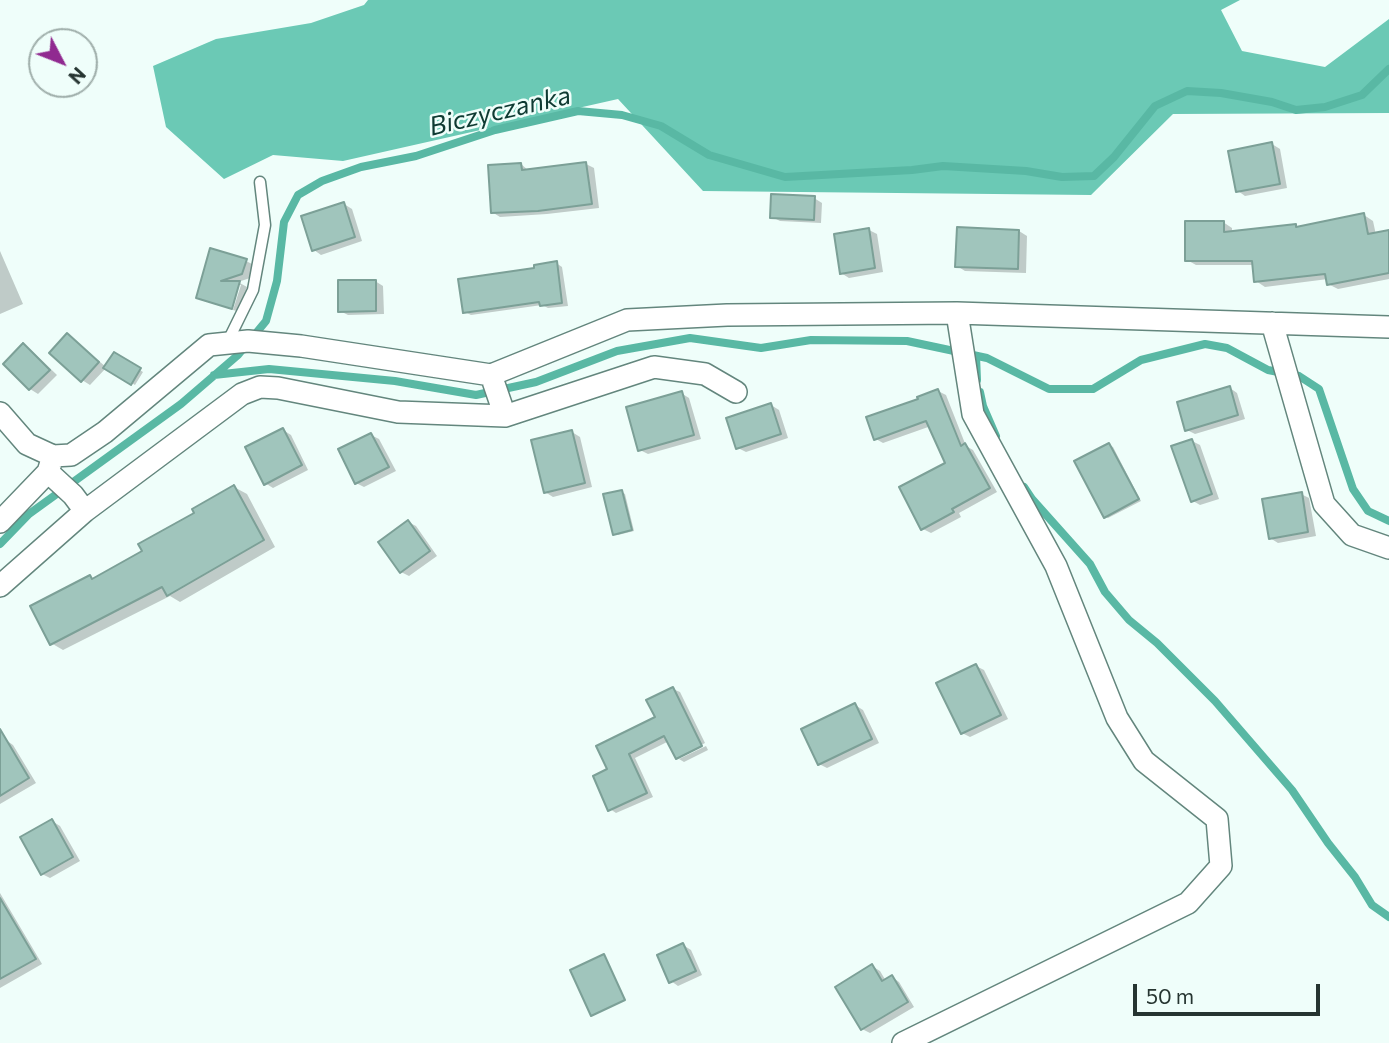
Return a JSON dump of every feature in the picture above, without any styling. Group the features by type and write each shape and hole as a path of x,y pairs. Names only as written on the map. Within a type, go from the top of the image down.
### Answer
{"street":[{"path":"903,1043 1188,903 1222,866 1217,819 1144,761 1117,718 1056,566 973,414 957,313"},
{"path":"0,586 63,483 71,455 105,432 209,345 248,342 491,375 626,320 727,315 957,313 1389,327"},
{"path":"1272,323 1324,504 1352,535 1389,548"},
{"path":"0,522 63,483 260,387 278,388 398,412 505,416 654,367 705,374 736,392"},
{"path":"491,375 505,416"},
{"path":"0,413 63,483"}],"lane":[{"path":"248,342 253,290 265,225 260,182"}],"green space":[{"path":"368,0 1240,0 1221,10 1242,51 1325,67 1389,19 1389,113 1173,114 1091,195 703,191 618,99 343,161 273,155 224,179 166,127 153,66 216,39 311,23 364,5"}],"building":[{"path":"1272,142 1280,184 1236,192 1228,151"},
{"path":"586,162 592,204 538,211 491,213 488,165 521,163 522,170"},
{"path":"771,194 815,196 814,220 770,218"},
{"path":"344,202 355,237 312,251 301,216"},
{"path":"1364,213 1368,234 1389,230 1389,273 1327,285 1325,274 1254,282 1252,261 1185,261 1185,221 1224,221 1224,232 1296,224 1296,227"},
{"path":"957,227 1019,230 1018,269 955,267"},
{"path":"869,228 875,268 840,274 834,234"},
{"path":"210,248 247,259 242,274 221,281 240,281 232,309 196,298"},
{"path":"557,261 562,303 540,306 539,302 463,313 458,279 534,268 534,265"},
{"path":"338,280 376,280 376,311 338,312"},
{"path":"67,333 99,362 81,382 49,353"},
{"path":"23,343 50,370 29,390 3,364"},
{"path":"114,352 141,368 131,385 103,368"},
{"path":"1230,386 1238,415 1185,431 1177,402"},
{"path":"938,389 961,446 965,443 990,488 921,530 899,487 945,463 926,421 874,440 866,417"},
{"path":"682,391 694,435 638,451 626,407"},
{"path":"771,403 781,434 736,449 726,418"},
{"path":"283,428 302,465 264,485 245,447"},
{"path":"572,430 585,483 544,493 531,440"},
{"path":"371,433 389,467 355,484 338,449"},
{"path":"1192,439 1212,494 1191,502 1171,446"},
{"path":"1109,443 1139,499 1104,518 1074,461"},
{"path":"234,485 264,540 167,596 162,587 50,645 30,606 90,575 92,579 142,551 138,544 194,513 192,509"},
{"path":"622,490 632,530 613,535 603,494"},
{"path":"1302,492 1308,532 1269,539 1262,499"},
{"path":"408,520 430,551 400,573 378,542"},
{"path":"976,664 1001,715 961,734 936,683"},
{"path":"673,687 702,746 676,759 664,736 629,754 647,793 608,811 593,776 607,769 596,746 655,717 646,700"},
{"path":"855,703 872,739 818,765 801,729"},
{"path":"0,729 29,778 0,796"},
{"path":"52,819 73,857 41,875 20,837"},
{"path":"0,898 36,959 0,979"},
{"path":"683,943 696,971 669,983 657,955"},
{"path":"604,954 625,1000 591,1016 570,970"},
{"path":"872,964 882,981 892,975 908,1002 861,1030 835,987"}],"waterway":[{"name":"Biczyczanka","path":"0,544 29,514 181,404 238,355 266,321 277,281 284,222 298,195 322,181 361,167 416,156 495,130 578,111 622,115 661,126 709,155 785,177 943,166 1026,171 1062,177 1094,176 1114,157 1155,106 1187,91 1221,93 1272,102 1296,110 1325,107 1362,95 1389,69"},
{"path":"214,375 269,369 395,381 476,395 536,382 617,351 690,338 761,348 811,340 907,341 987,358 1049,389 1093,389 1141,360 1205,344 1227,348 1268,370 1299,376 1319,389 1353,489 1368,511 1389,521"},
{"path":"976,356 977,380"},
{"path":"980,392 996,436"},
{"path":"1024,487 1090,564 1105,592 1129,620 1157,643 1215,701 1292,790 1372,905 1389,917"}]}
